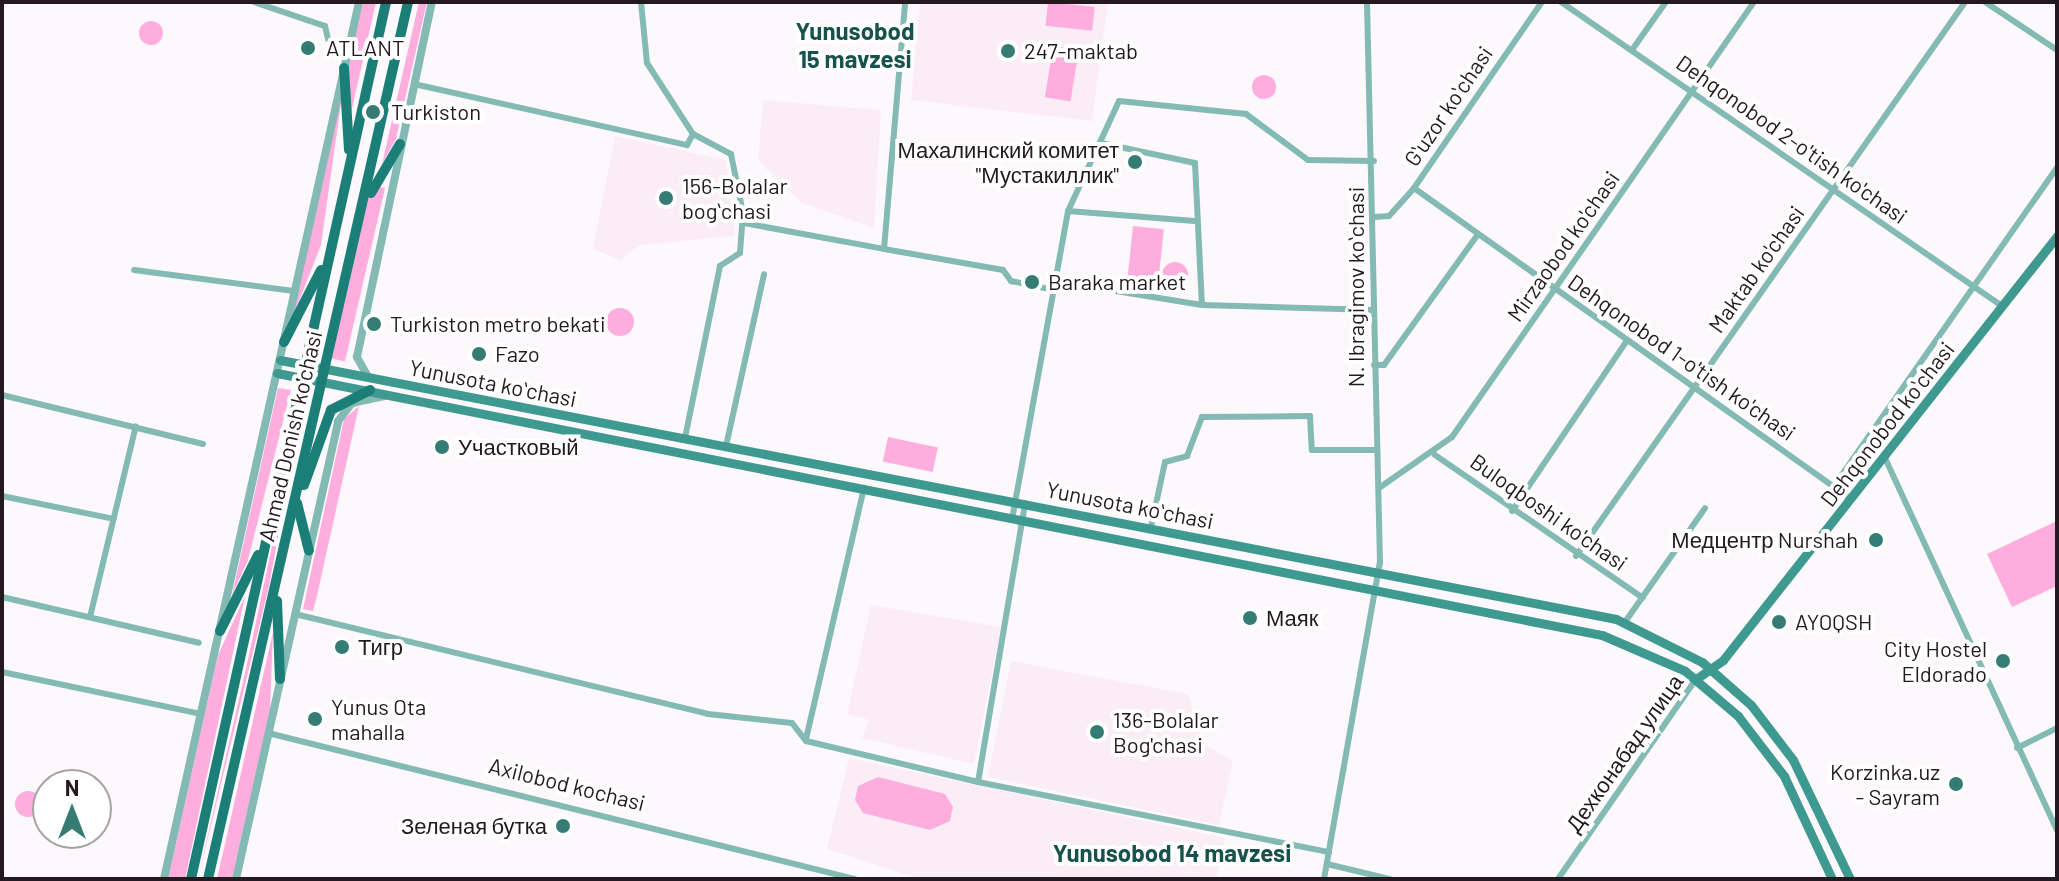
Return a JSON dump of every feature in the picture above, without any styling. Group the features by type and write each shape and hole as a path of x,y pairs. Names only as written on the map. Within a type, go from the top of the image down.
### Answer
{"main road":[{"name":"Ahmad Donish ko'chasi","path":"191,879 386,2"},
{"name":"Ahmad Donish ko'chasi","path":"208,879 366,201 408,2"},
{"path":"344,68 349,164"},
{"path":"366,201 400,144"},
{"name":"Dehqonobod koʻchasi","path":"1714,671 2057,236"},
{"path":"284,342 329,254"},
{"name":"Yunusota koʻchasi","path":"280,360 1151,527 1625,622 1714,671 1793,760 1850,879"},
{"path":"277,373 370,390"},
{"path":"309,551 296,499 331,410 370,390"},
{"name":"Yunusota koʻchasi","path":"370,390 1018,515 1594,632 1696,679 1711,691 1774,760 1832,879"},
{"path":"220,631 265,543"},
{"path":"276,582 280,679"},
{"name":"Дехконабад улица","path":"1696,679 1714,671"},
{"name":"Дехконабад улица","path":"1711,691 1714,671"}],"street":[{"path":"254,2 325,26 328,39 349,46"},
{"name":"Ahmad Donish ko'chasi","path":"164,879 359,2"},
{"path":"373,378 359,370 357,357 432,2"},
{"path":"641,2 647,63 693,134 731,154 744,223 740,253 720,266 685,438"},
{"path":"884,249 905,2"},
{"name":"N. Ibragimov koʻchasi","path":"1324,879 1379,572 1379,488 1374,450 1374,161 1367,2"},
{"name":"Gʻuzor koʻchasi","path":"1374,217 1389,216 1414,188 1542,2"},
{"name":"Dehqonobod 2-o'tish ko'chasi","path":"1561,2 2002,306"},
{"path":"1632,50 1666,2"},
{"name":"Mirzaobod ko'chasi","path":"1379,488 1435,455 1556,290 1754,2"},
{"name":"Maktab ko'chasi","path":"1576,556 1965,2"},
{"path":"1985,2 2057,50"},
{"path":"413,84 687,145 693,134"},
{"path":"978,782 1054,281 1068,211 1123,100 1246,114 1308,160 1374,161"},
{"path":"1101,143 1193,160 1202,305"},
{"path":"1834,486 2057,168"},
{"name":"Dehqonobod 1-o'tish ko'chasi","path":"1414,188 1626,342 1852,499"},
{"path":"1068,211 1195,221"},
{"path":"744,223 1003,270 1011,281 1054,290"},
{"path":"1374,365 1384,365 1478,234"},
{"path":"134,270 294,291"},
{"path":"726,446 764,274"},
{"path":"1054,281 1202,305 1374,310"},
{"path":"1512,511 1626,342"},
{"name":"Ahmad Donish ko'chasi","path":"236,879 338,421 352,403 393,394"},
{"path":"2,395 203,444"},
{"path":"1151,527 1165,462 1187,456 1202,417 1310,416 1312,450 1374,450"},
{"path":"90,617 136,426"},
{"name":"Buloqboshi ko'chasi","path":"1435,455 1576,556 1643,598"},
{"path":"1885,458 2057,831"},
{"path":"806,741 865,485"},
{"path":"2,496 114,519"},
{"path":"1625,622 1705,508"},
{"path":"2,597 199,643"},
{"path":"295,614 708,714 792,723 806,741 978,782 1329,852"},
{"path":"2,672 201,714"},
{"name":"Дехконабад улица","path":"1558,879 1696,679"},
{"path":"2017,748 2057,728"},
{"name":"Axilobod kochasi","path":"268,733 855,879"},
{"path":"1327,864 1390,879"}],"shaded area":[{"path":"363,2 376,2 351,113 348,68"},
{"path":"419,2 427,2 396,139 382,164"},
{"name":"247-maktab","path":"920,2 1108,2 1092,121 911,100"},
{"path":"1048,2 1095,7 1092,31 1045,26"},
{"path":"151,21 160,24 163,33 160,42 151,45 142,42 139,33 142,24"},
{"path":"1053,46 1079,50 1071,101 1045,97"},
{"path":"1264,75 1273,78 1276,87 1273,96 1264,99 1255,96 1252,87 1255,78"},
{"path":"342,96 321,245 295,311 294,310"},
{"path":"763,100 881,110 874,228 802,203 758,160"},
{"name":"156-Bolalar bogʻchasi","path":"615,136 726,160 735,236 640,245 621,260 593,249"},
{"path":"366,184 385,188 345,361 326,357"},
{"path":"1133,226 1164,229 1158,285 1127,282"},
{"path":"1175,262 1184,266 1188,275 1184,284 1175,288 1166,284 1162,275 1166,266"},
{"path":"620,308 630,312 634,322 630,332 620,336 610,332 606,322 610,312"},
{"path":"278,388 291,390 248,560 232,595"},
{"path":"304,394 269,586 198,879 249,655"},
{"path":"359,406 313,611 303,609 344,419"},
{"path":"888,437 938,448 933,472 883,461"},
{"path":"2057,521 2057,586 2012,607 1987,554"},
{"path":"245,596 185,879 168,879 218,655"},
{"path":"871,605 1001,627 974,764 862,738 869,720 847,714"},
{"path":"273,632 270,711 232,879 217,879"},
{"name":"136-Bolalar Bog'chasi","path":"1011,661 1188,694 1203,744 1233,761 1219,825 988,777"},
{"path":"849,758 1225,838 1216,879 920,879 827,849"},
{"path":"878,777 945,794 953,807 950,821 930,830 863,813 855,800 858,786"},
{"path":"32,792 32,816 28,817 19,813 15,804 19,795"}],"place":[{"name":"ATLANT","path":"308,48"},
{"name":"247-maktab","path":"1008,51"},
{"name":"Turkiston","path":"373,112"},
{"name":"Махалинский комитет \"Мустакиллик\"","path":"1135,162"},
{"name":"156-Bolalar bogʻchasi","path":"666,198"},
{"name":"Baraka market","path":"1032,282"},
{"name":"Turkiston metro bekati","path":"374,324"},
{"name":"Fazo","path":"479,354"},
{"name":"Участковый","path":"442,447"},
{"name":"Медцентр Nurshah","path":"1876,540"},
{"name":"Маяк","path":"1250,618"},
{"name":"AYOQSH","path":"1779,622"},
{"name":"Тигр","path":"342,647"},
{"name":"City Hostel Eldorado","path":"2003,661"},
{"name":"Yunus Ota mahalla","path":"315,719"},
{"name":"136-Bolalar Bog'chasi","path":"1097,732"},
{"name":"Korzinka.uz - Sayram","path":"1956,784"},
{"name":"Зеленая бутка","path":"563,826"}],"district":[{"name":"Yunusobod 15 mavzesi","path":"855,45"},
{"name":"Yunusobod 14 mavzesi","path":"1172,853"}]}
